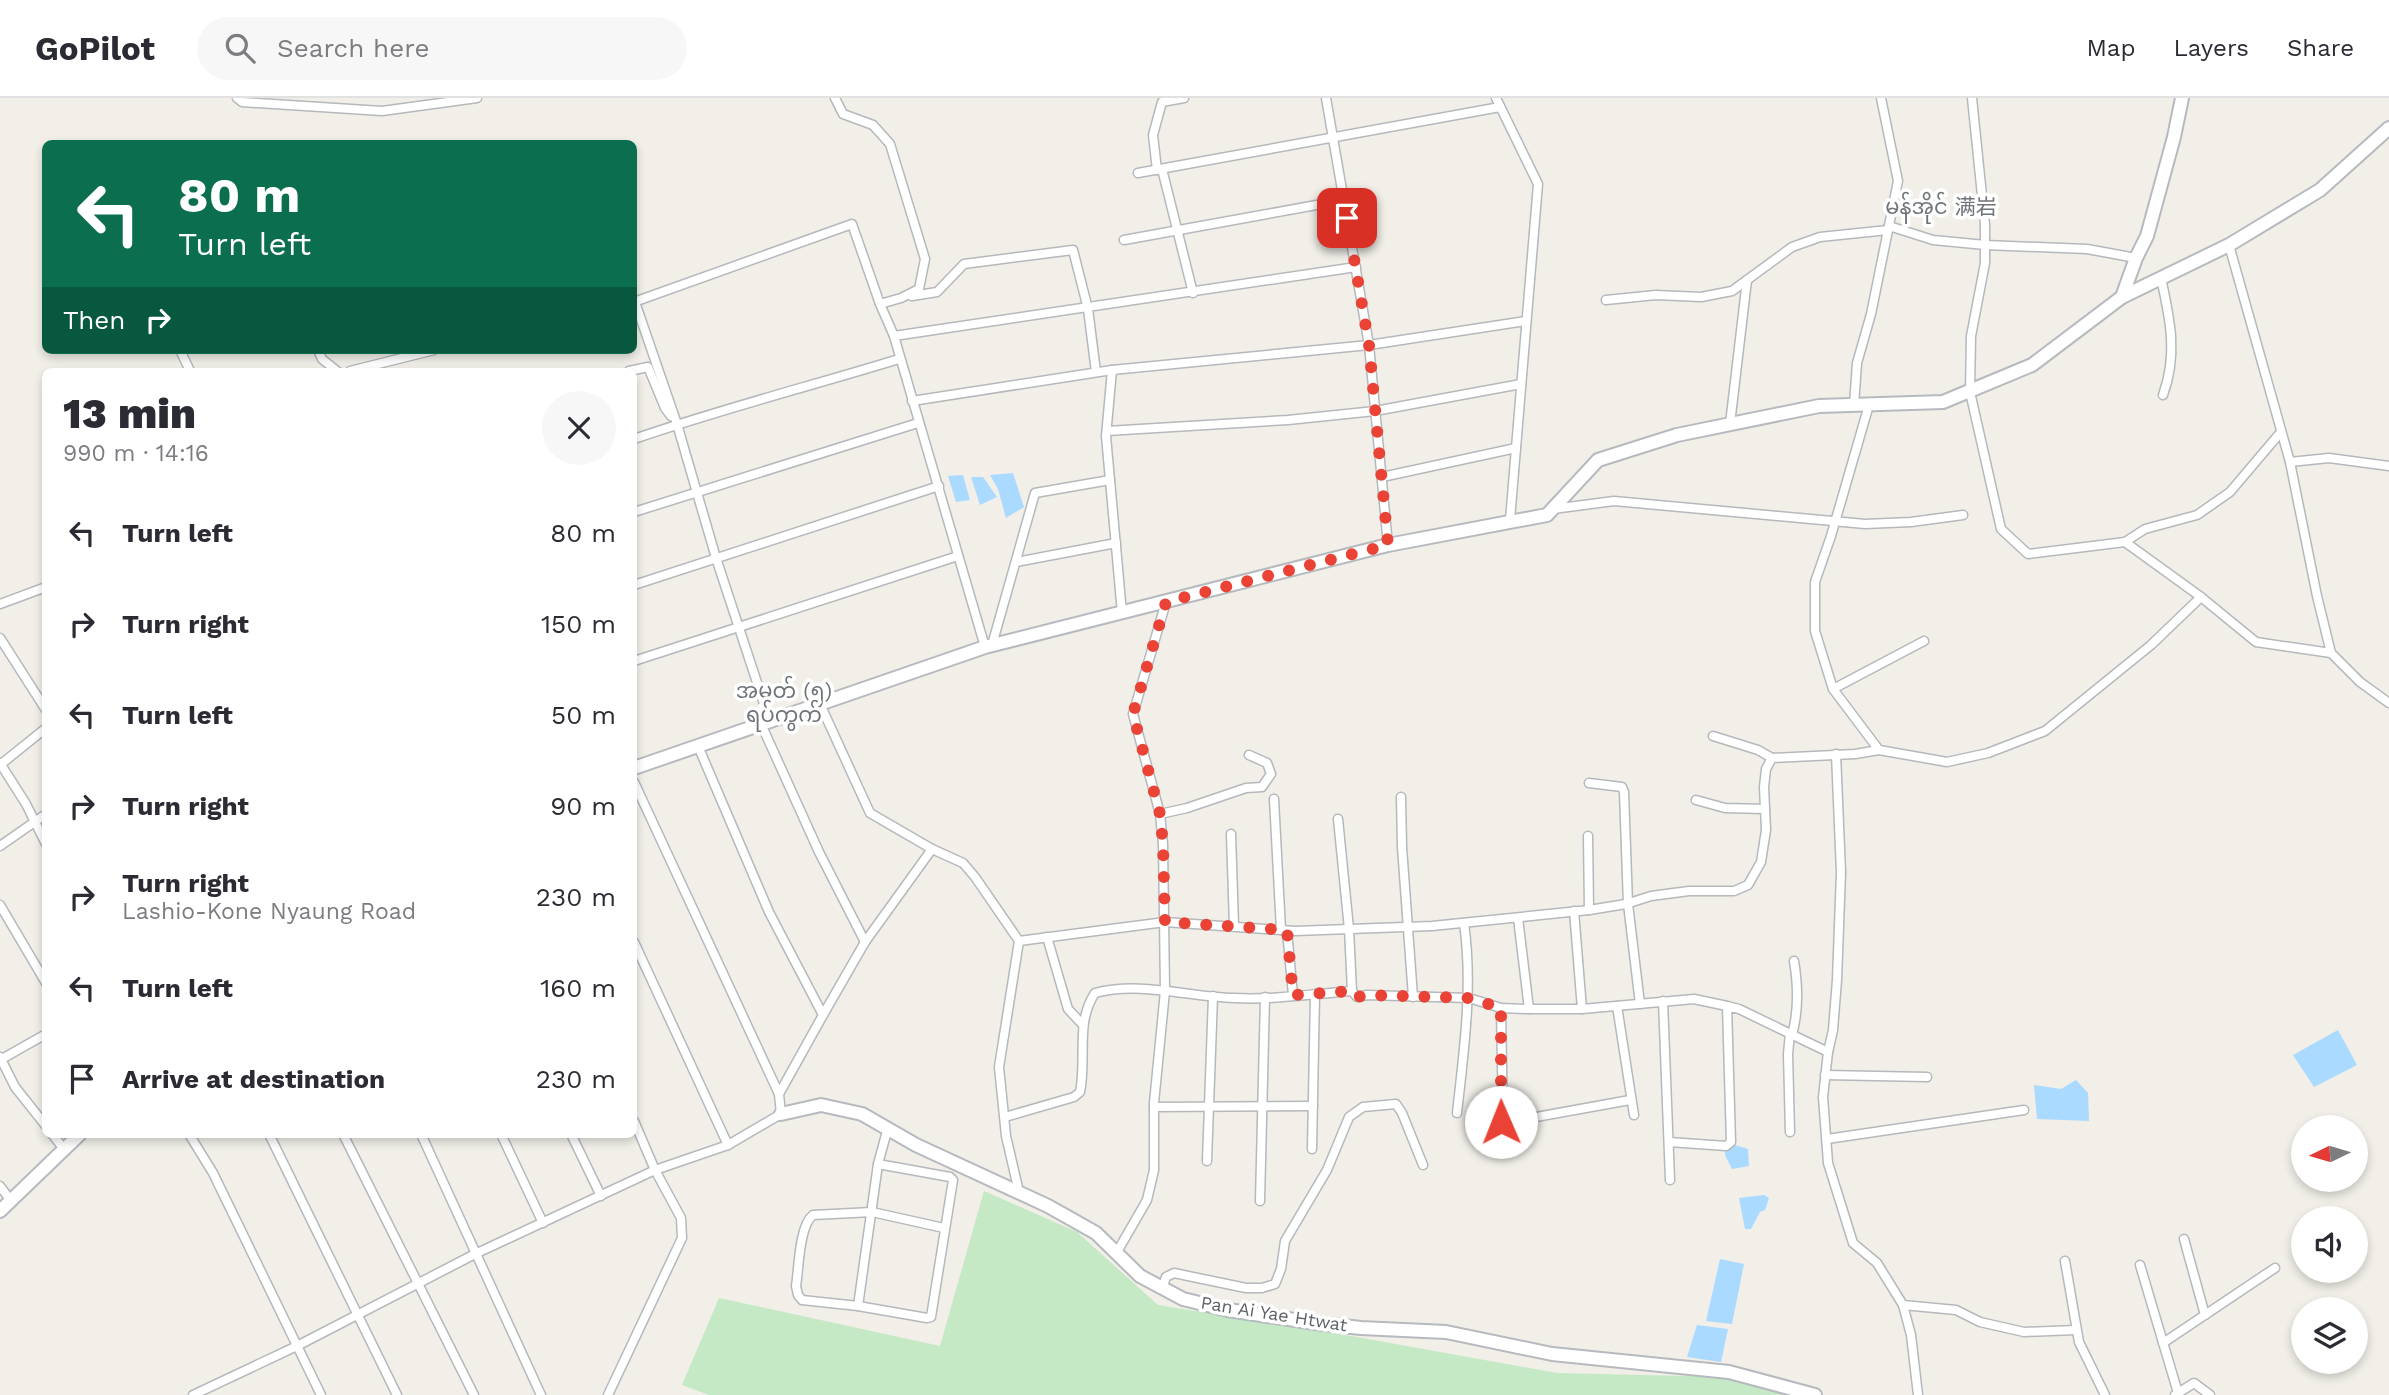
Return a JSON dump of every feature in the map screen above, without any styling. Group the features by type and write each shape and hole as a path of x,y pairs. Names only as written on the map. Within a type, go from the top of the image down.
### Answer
{"main road":[{"path":"2122,297 2147,236 2182,98"},
{"path":"637,767 988,646 1388,545 1547,515 1598,460 1677,435 1819,406 1944,402 2032,365 2122,297 2228,245 2320,190 2389,128"},
{"name":"Pan Ai Yae Htwat","path":"781,1114 821,1105 862,1114 887,1130 1019,1192 1096,1233 1140,1276 1183,1299 1228,1310 1326,1324 1446,1332 1552,1354 1729,1372 1815,1395"},
{"path":"0,1211 76,1138"}],"street":[{"path":"237,98 242,102 382,111 477,98"},
{"path":"835,98 843,114 873,125 890,144 925,259 919,289 901,298"},
{"path":"1184,98 1162,102 1153,135 1159,169 1193,293"},
{"path":"1326,98 1369,345 1388,545"},
{"path":"1496,98 1538,184 1510,520"},
{"path":"1854,405 1857,363 1871,314 1898,181 1881,98"},
{"path":"1972,98 1985,225 1985,263 1971,337 1970,392 2001,529 2028,554 2125,542 2145,529 2197,515 2230,492 2280,433"},
{"path":"1138,173 1500,107"},
{"path":"1124,240 1344,200"},
{"path":"637,300 852,224 894,336 958,556 988,646"},
{"path":"1606,300 1656,295 1701,297 1732,291 1792,247 1820,237 1888,228 1933,240 2087,249 2136,258"},
{"path":"2228,245 2290,462 2316,597 2331,653 2360,682 2389,703"},
{"path":"880,304 937,292 964,264 1073,250 1088,309 1096,372"},
{"path":"894,336 1356,267"},
{"path":"2161,278 2172,332 2169,378 2163,395"},
{"path":"1730,424 1747,280"},
{"path":"637,310 677,424 716,558 740,627 766,723 819,852 866,942"},
{"path":"912,401 1096,372 1369,345 1526,321"},
{"path":"320,354 334,368"},
{"path":"362,368 418,354"},
{"path":"637,438 899,359"},
{"path":"637,369 648,367 665,408 677,424"},
{"path":"1112,370 1107,431 1122,613"},
{"path":"1107,431 1288,420 1376,411 1521,384"},
{"path":"1869,405 1815,582 1815,631 1833,689 1879,750"},
{"path":"637,511 918,422"},
{"path":"1382,477 1516,448"},
{"path":"2290,462 2329,458 2389,466"},
{"path":"988,646 1035,493 1110,480"},
{"path":"637,584 939,486"},
{"path":"1553,509 1615,501 1865,524 1911,522 1963,515"},
{"path":"1016,562 1116,542"},
{"path":"2125,542 2201,597 2256,642 2331,653"},
{"path":"637,660 958,556"},
{"path":"0,604 42,588"},
{"path":"1713,736 1758,750 1772,758 1879,750 1947,762 1988,753 2045,731 2151,645 2201,597"},
{"path":"1117,1252 1147,1200 1154,1170 1154,1107 1165,991 1163,844 1160,814 1133,714 1166,602"},
{"path":"0,638 42,704"},
{"path":"1833,689 1924,641"},
{"path":"820,704 870,813 962,863 975,877 1019,941 999,1067 1006,1136 1019,1192"},
{"path":"42,731 0,764 42,835"},
{"path":"698,746 769,912 823,1015"},
{"path":"1836,754 1841,872 1837,980 1823,1097 1828,1163 1853,1244 1877,1263 1903,1305 1911,1335 1918,1395"},
{"path":"1160,814 1246,788 1262,787 1271,774 1268,763 1250,755"},
{"path":"1019,941 1165,922 1284,930 1464,923 1589,910 1628,904 1651,896 1689,891 1734,891 1748,884 1761,862 1766,830 1766,769 1772,758"},
{"path":"1589,783 1622,787 1628,904 1640,1004"},
{"path":"193,1395 203,1393 297,1346 475,1254 655,1170 728,1145 781,1114 779,1094 637,788"},
{"path":"1401,797 1413,997"},
{"path":"1274,799 1284,930 1293,995"},
{"path":"1696,800 1725,808 1765,809"},
{"path":"0,846 42,817"},
{"path":"1338,819 1352,991 1357,997 1469,998 1501,1008 1529,1009 1582,1009 1694,999 1739,1009 1828,1052"},
{"path":"1231,834 1234,926"},
{"path":"1588,836 1589,910"},
{"path":"779,1094 866,942 932,849"},
{"path":"0,905 42,976"},
{"path":"1574,911 1582,1009"},
{"path":"1518,918 1529,1009"},
{"path":"1457,1113 1469,998 1468,951 1464,923"},
{"path":"1047,937 1068,1009 1083,1025"},
{"path":"637,948 728,1145"},
{"path":"1790,1132 1788,1054 1797,1019 1794,961"},
{"path":"1005,1117 1074,1097 1080,1092 1083,1025 1087,1005 1095,993 1119,990 1165,991 1235,999 1352,991"},
{"path":"1312,1149 1315,993"},
{"path":"1207,1161 1213,996"},
{"path":"1260,1200 1265,997"},
{"path":"1663,1001 1670,1180"},
{"path":"1617,1006 1634,1115"},
{"path":"1669,1142 1726,1146 1731,1142 1727,1006"},
{"path":"1501,1008 1503,1124 1630,1100"},
{"path":"42,1036 0,1059 15,1087 42,1121"},
{"path":"1825,1075 1927,1077"},
{"path":"1162,1289 1166,1277 1174,1273 1246,1287 1262,1288 1275,1284 1281,1269 1285,1241 1327,1170 1349,1117 1363,1107 1396,1104 1423,1166"},
{"path":"1154,1107 1313,1106"},
{"path":"1827,1139 2024,1110"},
{"path":"608,1395 682,1238 681,1218 655,1170 637,1128"},
{"path":"858,1306 878,1164 887,1130"},
{"path":"55,1138 64,1149"},
{"path":"191,1138 213,1173 321,1395"},
{"path":"271,1138 397,1395"},
{"path":"345,1138 474,1395"},
{"path":"423,1138 541,1395"},
{"path":"503,1138 543,1223"},
{"path":"573,1138 601,1196"},
{"path":"878,1164 950,1177 953,1180 931,1317 803,1300 798,1295 796,1286 804,1229 807,1220 820,1213 872,1212 944,1228"},
{"path":"0,1186 10,1201"},
{"path":"2184,1239 2205,1315"},
{"path":"2065,1261 2076,1330 2105,1395"},
{"path":"2140,1265 2177,1394 2194,1383 2210,1395"},
{"path":"2163,1343 2275,1268"},
{"path":"1903,1305 1956,1310 1980,1322 2024,1332 2076,1330"}],"green space":[{"path":"984,1191 1077,1232 1158,1305 1557,1373 1728,1377 1797,1395 709,1395 682,1385 719,1298 940,1346"}],"water":[{"path":"1013,473 1024,507 1006,518 998,489 990,475"},
{"path":"963,475 970,500 956,502 948,476"},
{"path":"971,477 983,477 997,497 980,505"},
{"path":"2338,1030 2357,1065 2314,1087 2293,1055"},
{"path":"2076,1080 2088,1093 2089,1121 2037,1119 2034,1085 2061,1089"},
{"path":"1735,1145 1748,1149 1749,1166 1732,1169 1725,1155 1725,1147"},
{"path":"1764,1195 1769,1198 1765,1210 1760,1212 1751,1229 1745,1229 1739,1198"},
{"path":"1720,1259 1744,1264 1732,1324 1706,1321"},
{"path":"1697,1325 1728,1329 1721,1362 1687,1357"}],"district":[{"name":"မန်အိုင် 满岩","path":"1941,207"},
{"name":"အမှတ် (၅) ရပ်ကွက်","path":"784,703"}],"route":[{"path":"1347,218 1369,345 1388,545 1166,602 1133,714 1160,814 1165,922 1287,930 1293,995 1352,991 1357,997 1469,998 1501,1008 1501,1122"}]}
